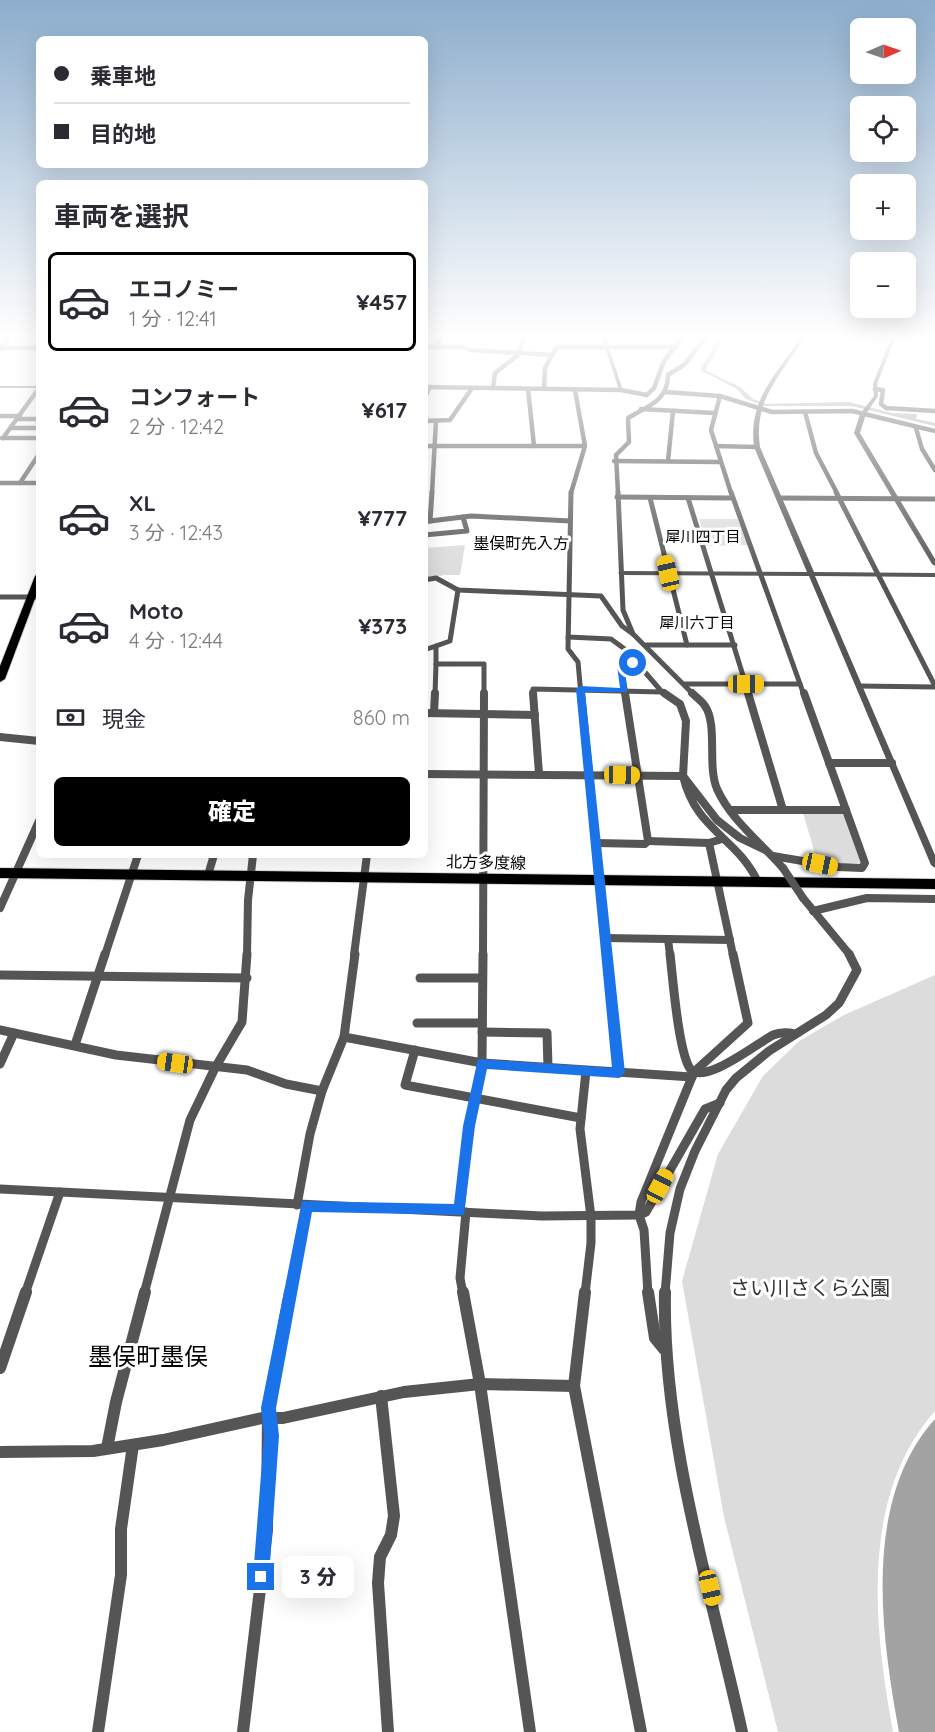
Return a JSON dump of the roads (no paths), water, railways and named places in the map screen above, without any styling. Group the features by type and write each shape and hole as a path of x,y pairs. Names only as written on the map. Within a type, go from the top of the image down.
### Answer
{"main road":[{"path":"1,675 35,597"},
{"name":"北方多度線","path":"0,873 935,884"}],"street":[{"path":"2,438 18,419"},
{"path":"428,420 436,422 451,419"},
{"path":"531,419 534,446"},
{"path":"580,419 585,446 571,486 568,649 578,662 619,1073"},
{"path":"628,419 629,442 616,455 614,461 623,610 633,634"},
{"path":"668,462 672,419"},
{"path":"428,774 682,776 692,784 718,822 753,846 771,854 838,867 862,868 865,863 720,462 711,430 713,419"},
{"path":"756,419 753,432 757,447 935,865"},
{"path":"807,419 816,453 935,686 859,686"},
{"path":"861,419 857,433 935,564"},
{"path":"884,419 935,431"},
{"path":"428,514 436,422"},
{"path":"11,428 36,428"},
{"path":"916,428 922,449 935,470"},
{"path":"2,438 36,438"},
{"path":"428,446 585,446"},
{"path":"716,446 757,447"},
{"path":"20,483 36,459"},
{"path":"614,461 720,462"},
{"path":"0,483 36,483"},
{"path":"617,497 732,498"},
{"path":"650,498 687,645"},
{"path":"688,498 735,645 783,810"},
{"path":"779,498 935,499"},
{"path":"428,522 463,517 570,521"},
{"path":"428,535 467,531 463,517"},
{"path":"621,573 935,575"},
{"path":"428,579 436,578 459,590 604,598 619,626 646,645 706,707 710,718 713,776 729,810 783,868 813,911 853,956 857,970 839,1003 826,1015 741,1073 726,1090 681,1186 672,1222 664,1296 664,1349 677,1444 742,1732"},
{"path":"428,649 450,640 459,590"},
{"path":"0,597 35,597"},
{"path":"568,637 611,639 636,662 662,692 680,704 686,721 682,776 684,788 694,808 713,832 742,854 754,870 758,882"},
{"path":"646,645 735,645"},
{"path":"434,713 436,646"},
{"path":"636,662 621,665 648,841"},
{"path":"436,664 484,664 482,1063 469,1126 460,1278 480,1384 530,1732"},
{"path":"685,684 800,684"},
{"path":"539,774 533,688 662,692"},
{"path":"428,713 535,715"},
{"path":"0,737 36,741"},
{"path":"829,763 892,763"},
{"path":"729,810 846,810"},
{"path":"0,908 36,828"},
{"path":"596,843 645,844 648,841 709,843 719,842 722,839"},
{"path":"664,1349 655,1338 649,1307 644,1230 639,1215 648,1182 693,1075 748,1023 709,843"},
{"path":"75,1045 137,858"},
{"path":"208,876 213,858"},
{"path":"107,1448 116,1402 190,1120 215,1068 240,1028 247,978 253,858"},
{"path":"243,1732 266,1534 271,1436 269,1418 276,1358 302,1205 310,1134 322,1091 344,1037 367,858"},
{"path":"813,911 867,898 935,899"},
{"path":"605,938 730,940"},
{"path":"668,939 684,1047 688,1068 693,1075"},
{"path":"1,977 247,978"},
{"path":"420,978 482,978"},
{"path":"417,1023 547,1033 548,1068"},
{"path":"0,1030 116,1055 247,1070 286,1084 322,1091"},
{"path":"344,1037 482,1063 619,1073 693,1075 714,1069 776,1034 787,1032 795,1034"},
{"path":"0,1064 14,1033"},
{"path":"415,1050 405,1085 581,1118"},
{"path":"586,1071 580,1129 591,1217 591,1243 574,1386 641,1732"},
{"path":"0,1189 591,1217 639,1215 646,1212 705,1109 720,1103"},
{"path":"0,1368 60,1192"},
{"path":"0,1452 93,1451 269,1418 283,1418 381,1396 480,1384 574,1386"},
{"path":"381,1396 394,1516 391,1535 380,1557 378,1583 388,1732"},
{"path":"98,1732 121,1575 121,1529 133,1445"}],"district":[{"name":"犀川四丁目","path":"703,536"},
{"name":"墨俣町先入方","path":"521,543"},
{"name":"犀川六丁目","path":"697,622"},
{"name":"墨俣町墨俣","path":"148,1356"}],"park label":[{"name":"さい川さくら公園","path":"810,1287"}]}
